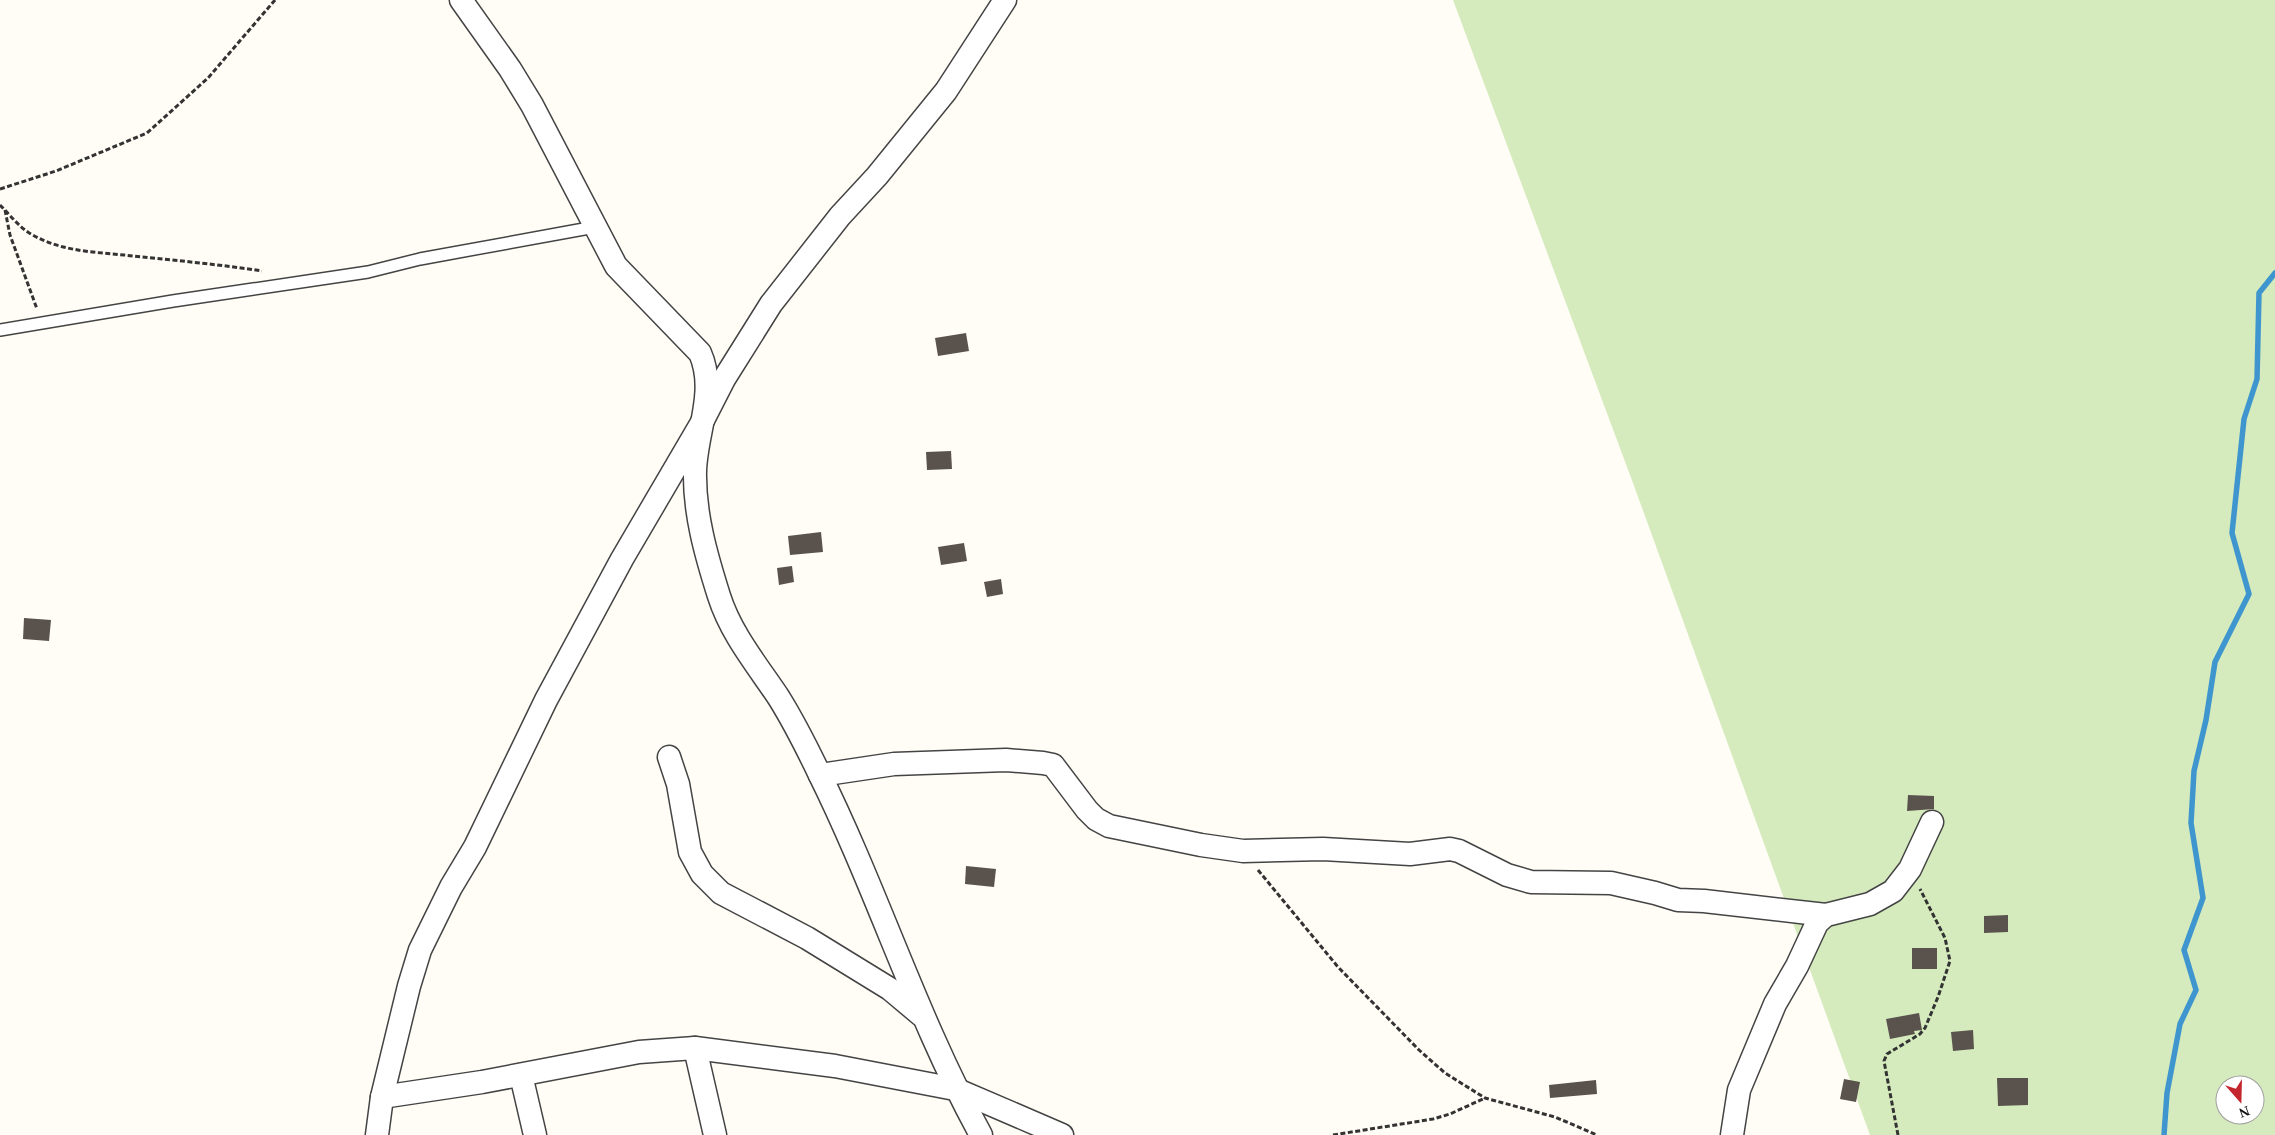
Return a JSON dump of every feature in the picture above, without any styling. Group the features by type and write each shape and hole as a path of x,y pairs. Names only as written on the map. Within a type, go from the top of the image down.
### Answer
{"street":[{"path":"461,0 510,69 532,105 616,266 700,353 706,369 707,387 695,470 698,516 720,598 736,636 789,715 820,775 848,833 956,1089 981,1135"},
{"path":"377,1135 382,1097 409,986 420,950 475,846 546,700 622,559 701,424 724,378 771,304 840,216 876,176 946,91 1005,0"},
{"path":"669,757 678,784 690,852 702,874 721,892 807,938 890,989 924,1017"},
{"path":"820,775 894,764 1006,760 1043,763 1053,765 1086,810 1096,819 1109,826 1201,846 1243,851 1323,849 1410,854 1450,849 1459,851 1507,876 1531,882 1611,882 1678,900 1704,901 1826,916"},
{"path":"1732,1135 1739,1090 1774,1004 1797,966 1817,923 1826,916 1881,899 1893,891 1910,869 1932,822"},
{"path":"382,1097 521,1075 639,1052 696,1048 835,1066 956,1089 1062,1135"},
{"path":"696,1048 715,1135"},
{"path":"521,1075 535,1135"}],"lane":[{"path":"0,330 173,301 368,272 420,260 595,227"}],"path":[{"path":"0,189 56,171 147,133 208,78 275,0"},
{"path":"0,206 30,233 46,241 72,249 95,254 123,255 268,272"},
{"path":"5,210 10,235 35,299 40,324"},
{"path":"1243,851 1338,967 1419,1050 1446,1073 1484,1098 1547,1114 1597,1135"},
{"path":"1898,1135 1884,1061 1887,1054 1920,1034 1925,1028 1950,961 1945,938 1910,869"},
{"path":"1333,1135 1433,1119 1450,1114 1484,1098"}],"green space":[{"path":"1453,0 2275,0 2275,1135 1870,1135 1633,483"}],"building":[{"path":"966,333 969,351 938,356 935,338"},
{"path":"951,451 952,469 927,470 926,452"},
{"path":"821,532 823,552 790,555 788,536"},
{"path":"964,543 967,561 941,565 938,547"},
{"path":"792,566 794,582 779,585 777,568"},
{"path":"1001,579 1003,594 987,597 984,582"},
{"path":"24,618 51,620 49,641 23,639"},
{"path":"1908,795 1934,796 1934,809 1907,811"},
{"path":"966,866 996,869 994,887 965,884"},
{"path":"2008,915 2008,932 1984,933 1984,916"},
{"path":"1912,948 1937,948 1937,969 1912,969"},
{"path":"1919,1013 1922,1030 1914,1031 1915,1034 1890,1039 1886,1019"},
{"path":"1973,1030 1974,1049 1953,1051 1951,1032"},
{"path":"1997,1078 2028,1078 2028,1105 1998,1106"},
{"path":"1844,1079 1860,1082 1856,1102 1840,1099"},
{"path":"1596,1080 1597,1094 1550,1098 1549,1085"}],"waterway":[{"path":"2164,1135 2167,1093 2180,1024 2196,990 2184,950 2203,898 2191,823 2194,771 2206,720 2215,662 2249,594 2232,533 2244,419 2257,379 2259,293 2275,273"}]}
